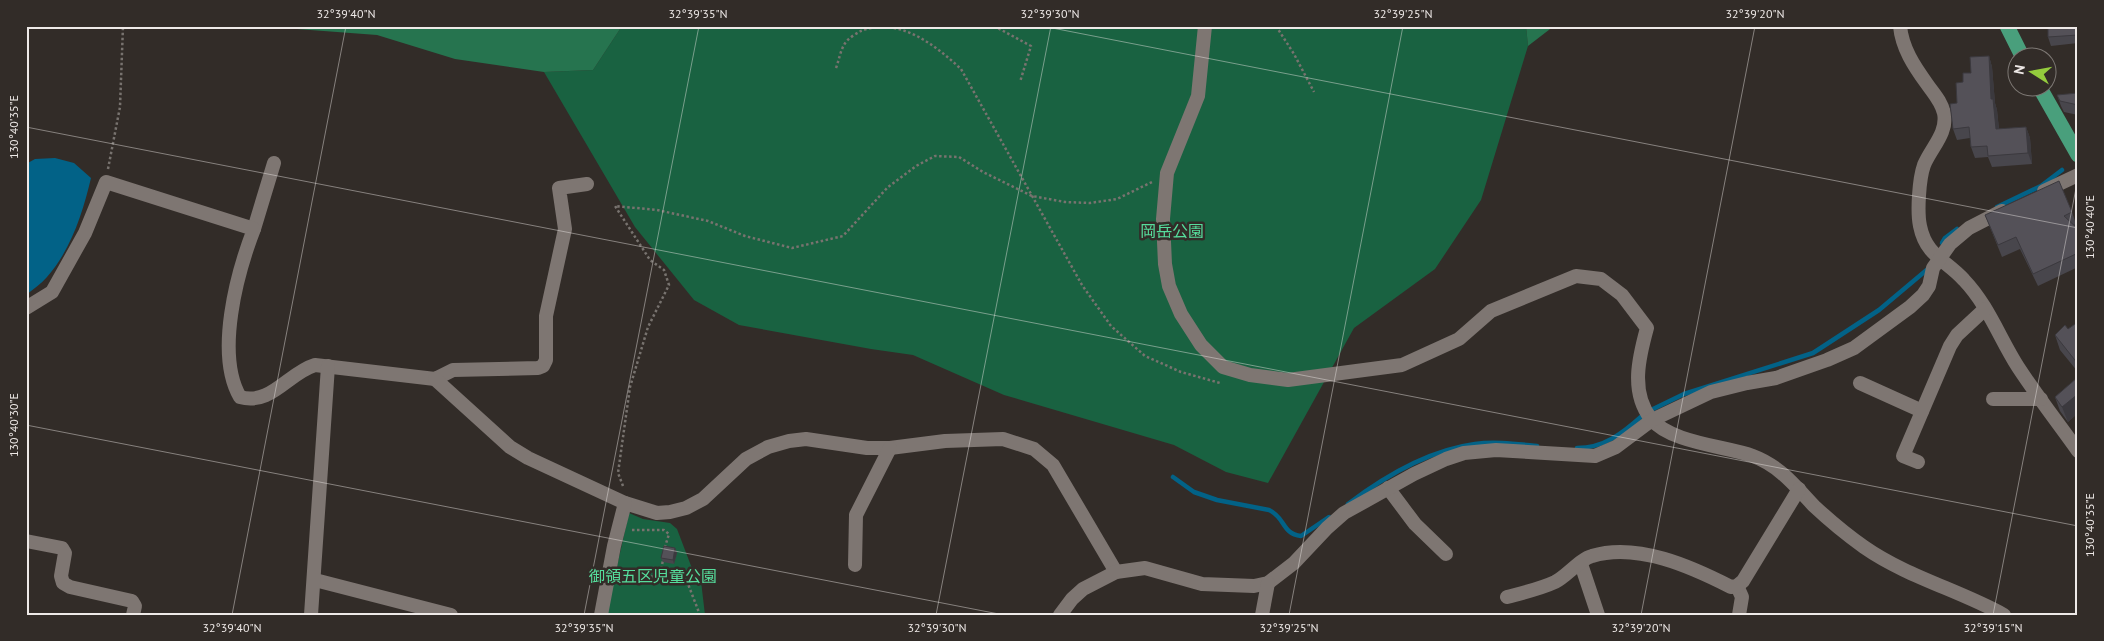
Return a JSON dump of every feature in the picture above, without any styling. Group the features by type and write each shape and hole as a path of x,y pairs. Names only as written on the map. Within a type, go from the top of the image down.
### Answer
{"highway":[{"path":"2007,26 2018,48"},
{"path":"2046,98 2078,155"}],"street":[{"path":"1205,26 1198,96 1167,173 1163,220 1165,264 1169,286 1181,314 1200,345 1224,367 1250,375 1288,380 1402,366 1459,339 1491,311 1576,276 1601,279 1622,295 1647,328 1639,355 1638,382 1644,408 1652,420 1669,432 1700,443 1762,460 1783,473 1835,525 1865,548 1941,588 1984,604 2004,615"},
{"path":"1900,26 1904,46 1916,69 1939,99 1945,122 1942,134 1925,164 1922,175 1919,223 1923,237 1928,247 1939,259 1964,278 1984,308 2018,367 2078,451"},
{"path":"274,163 266,194 238,277 228,345 229,369 240,397 246,399 273,393 305,368 314,365 435,379 453,370 543,366 546,360 546,316 565,229 559,188 587,184"},
{"path":"2036,195 2078,175"},
{"path":"26,308 52,292 85,233 106,182 254,230"},
{"path":"1060,615 1072,599 1083,589 1116,572 1145,568 1202,584 1254,586 1268,583 1294,564 1327,528 1344,514 1422,470 1464,453 1496,450 1595,456 1616,447 1652,420 1711,392 1776,378 1827,360 1854,348 1876,333 1922,295 1929,286 1933,268 1939,259 1950,244 1969,228 2018,203"},
{"path":"1918,462 1897,453 1922,411 1953,340 1984,308"},
{"path":"311,615 328,366"},
{"path":"435,379 510,447 528,458 625,503 657,513 686,508 703,499 746,459 768,447 789,441 806,439 867,448 890,448 945,441 1003,439 1034,449 1053,465 1116,572"},
{"path":"1860,383 1922,411"},
{"path":"1992,399 2041,399"},
{"path":"855,564 856,515 890,448"},
{"path":"1388,488 1415,524 1446,554"},
{"path":"1507,597 1555,582 1590,556 1611,553 1654,556 1682,564 1731,587 1737,586 1743,581 1799,489"},
{"path":"601,615 625,503"},
{"path":"26,542 62,548 65,552 61,576 63,583 70,587 132,601 134,606 133,615"},
{"path":"1581,564 1598,615"},
{"path":"314,580 451,615"},
{"path":"1262,615 1268,583"},
{"path":"1737,586 1742,598 1739,615"}],"path":[{"path":"106,182 120,107 123,26"},
{"path":"994,26 1031,46 1020,82"},
{"path":"1276,26 1294,54 1314,92"},
{"path":"836,68 844,44 856,33 872,27 893,28 919,36 940,50 961,69 1082,285 1112,326 1145,356 1182,372 1224,384"},
{"path":"623,486 618,473 630,388 648,327 669,285 664,270 650,260 615,206 657,210 708,221 745,236 792,248 843,236 888,187 916,166 935,156 958,156 984,172 1032,196 1065,202 1117,199 1142,189 1167,173"},
{"path":"618,529 664,530 669,534 661,570"},
{"path":"620,569 624,571 655,572 661,570 679,578 688,584 700,615"},
{"path":"621,582 630,575 679,578"}],"green space":[{"path":"257,26 622,26 593,70 544,72 455,59 377,35"},
{"name":"岡岳公園","path":"622,26 1526,26 1528,46 1481,200 1435,269 1354,328 1268,483 1226,472 1174,445 1004,395 913,355 739,325 694,300 635,227 544,72 593,70"},
{"path":"1526,26 1554,26 1528,46"},
{"name":"御領五区児童公園","path":"629,513 643,519 670,523 677,529 693,571 701,581 705,615 606,615"}],"water":[{"path":"55,158 74,163 91,178 80,217 63,255 47,277 26,295 26,164 35,159"}],"building":[{"path":"2048,26 2078,26 2078,35 2048,37"},
{"path":"1989,56 1991,99 1993,99 1996,129 2026,127 2028,153 1988,156 1987,146 1971,147 1969,127 1953,129 1950,104 1957,103 1956,83 1963,82 1963,73 1971,73 1970,57"},
{"path":"2078,93 2078,105 2060,101 2057,95"},
{"path":"2059,181 2072,212 2064,216 2078,229 2078,253 2033,274 2016,237 1998,245 1985,215"},
{"path":"2078,322 2078,364 2055,335 2065,325 2068,329"},
{"path":"2078,377 2078,394 2062,407 2055,397"},
{"path":"664,546 675,548 673,560 661,558"}],"waterway":[{"path":"1997,207 2041,186 2062,170"},
{"path":"1942,243 1945,238 1957,229"},
{"path":"1651,410 1684,394 1813,353 1879,310 1929,268"},
{"path":"1577,448 1596,445 1613,438 1642,416"},
{"path":"1348,504 1392,474 1441,452 1483,443 1537,446"},
{"path":"1173,477 1194,492 1217,500 1269,510 1278,517 1290,532 1301,536 1329,517"}]}
